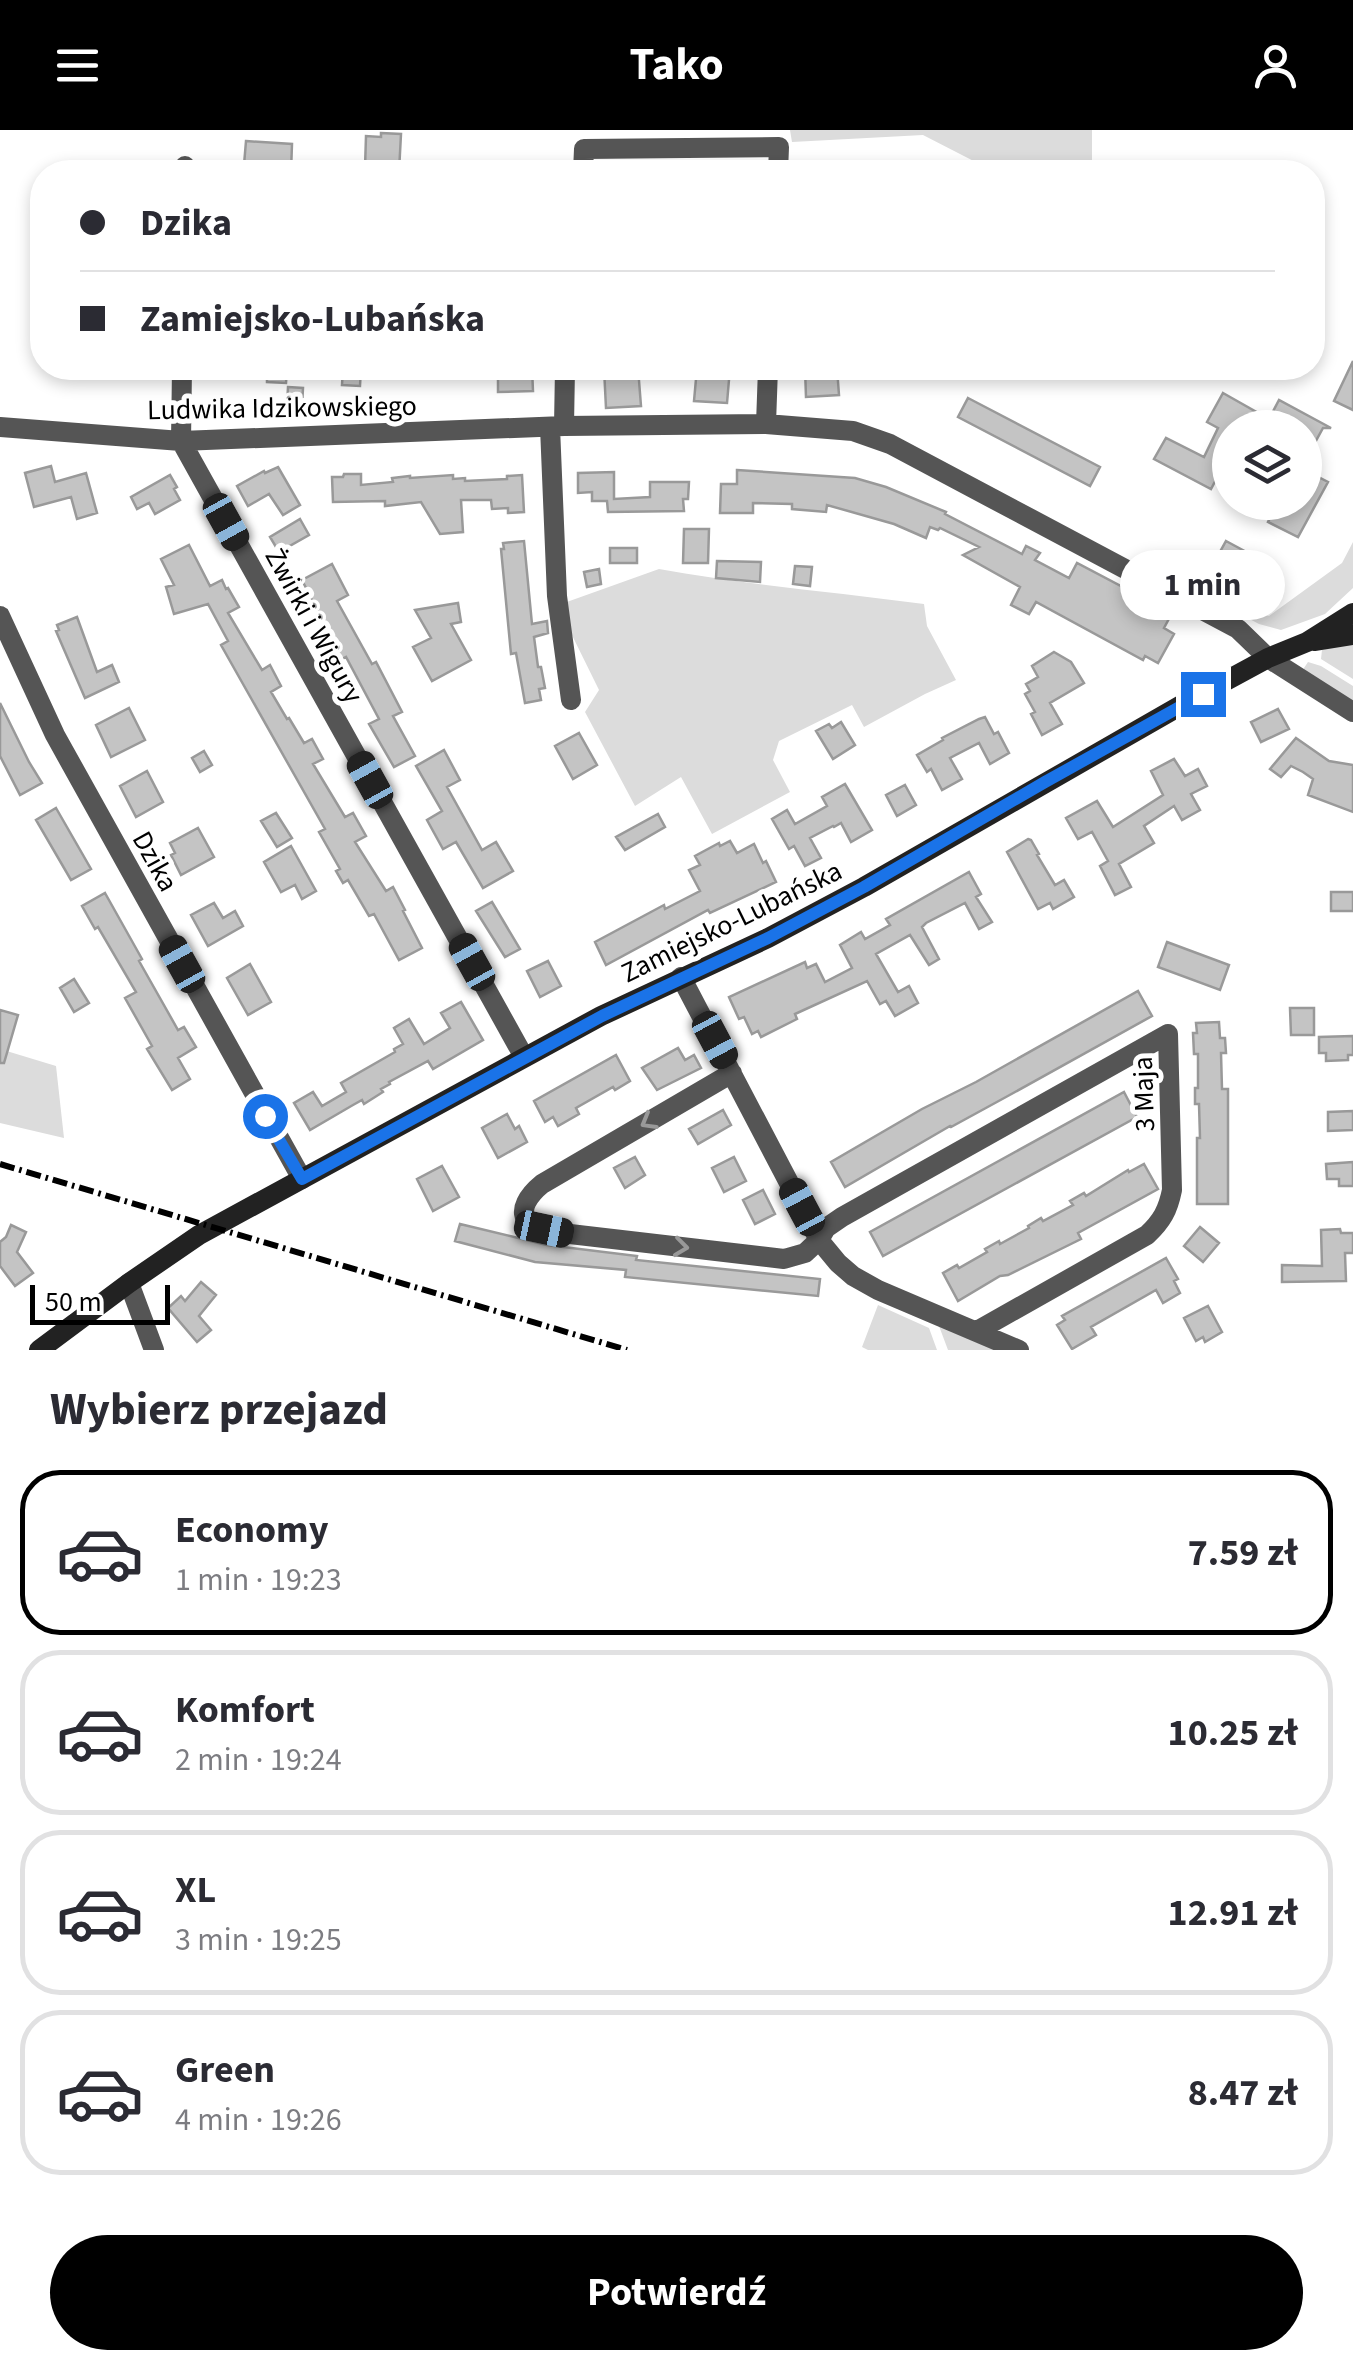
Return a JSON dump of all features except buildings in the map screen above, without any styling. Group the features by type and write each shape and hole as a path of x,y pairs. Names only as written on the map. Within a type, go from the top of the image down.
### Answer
{"main road":[{"name":"Zamiejsko-Lubańska","path":"39,1350 199,1235 524,1057 864,887 1045,782 1268,658 1307,642 1353,613"},
{"name":"Zamiejsko-Lubańska","path":"1307,642 1353,636"}],"street":[{"path":"584,160 584,149 779,147 778,160"},
{"name":"Żwirki i Wigury","path":"182,380 181,441 524,1057"},
{"path":"563,380 557,427 557,596 572,700"},
{"path":"766,424 768,380"},
{"name":"Ludwika Idzikowskiego","path":"0,428 181,441 557,427 766,424 853,431 890,444 1238,629 1268,658 1353,712"},
{"name":"Dzika","path":"0,616 55,735 302,1179"},
{"path":"682,977 819,1240 838,1263 878,1290 1019,1350"},
{"name":"3 Maja","path":"819,1240 826,1228 842,1217 1168,1034 1172,1190 1160,1224 976,1331"},
{"path":"732,1073 542,1184 525,1203 527,1221 537,1228 570,1234 784,1258 804,1253 819,1240"},
{"path":"129,1283 154,1350"}],"shaded area":[{"path":"790,130 1092,130 1092,160 972,160 923,135 792,142"},
{"path":"1353,542 1353,588 1325,614 1281,630 1259,624 1229,608 1231,602 1269,616 1342,563"},
{"path":"659,569 924,604 927,626 956,680 864,727 852,705 779,741 773,760 790,792 712,834 681,777 635,806 585,712 599,690 566,623 564,603"},
{"path":"1353,641 1353,679 1321,659 1322,650"},
{"path":"1308,662 1353,686 1353,702 1302,671"},
{"path":"0,1049 56,1066 64,1138 0,1123"},
{"path":"878,1305 929,1328 937,1350 862,1347"},
{"path":"939,1326 995,1350 948,1350"}],"railway":[{"path":"0,1164 627,1350"}],"route":[{"path":"265,1116 302,1179 602,1016 768,938 864,887 1203,694"}]}
